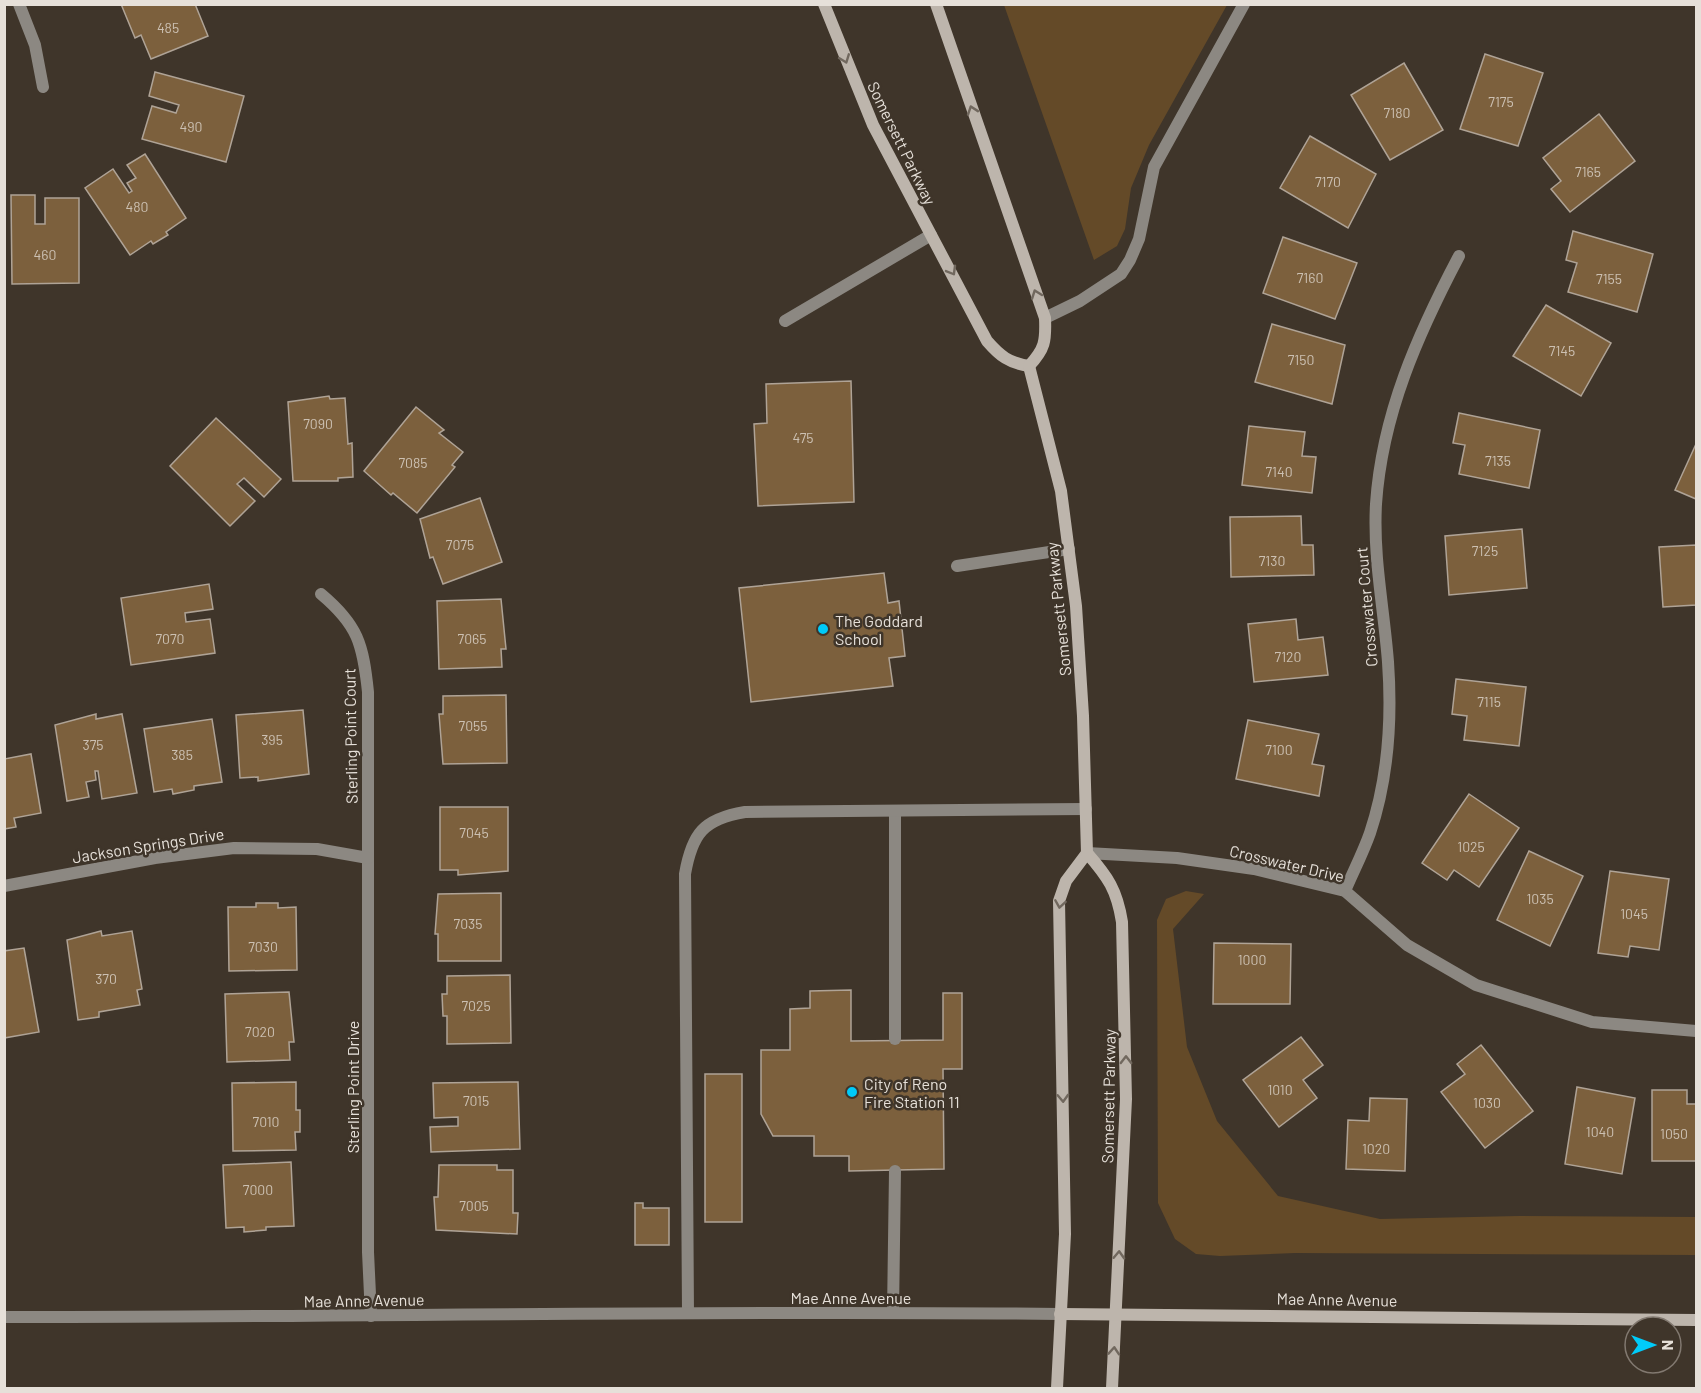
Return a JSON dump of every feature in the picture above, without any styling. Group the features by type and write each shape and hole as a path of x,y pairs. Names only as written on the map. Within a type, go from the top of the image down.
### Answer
{"main road":[{"name":"Somersett Parkway","path":"824,4 873,125 968,301 987,341 999,355 1012,363 1029,366 1050,443 1069,549 1080,663 1087,853 1110,881 1119,901 1122,922 1126,1099 1112,1389"},
{"path":"936,4 1045,318 1046,340 1039,355 1029,366"},
{"path":"1058,1389 1065,1224 1059,901 1066,881 1087,853"},
{"name":"Mae Anne Avenue","path":"1060,1314 1696,1320"}],"street":[{"path":"19,4 35,45 43,87"},
{"path":"1045,318 1080,301 1121,274 1130,260 1138,239 1154,167 1244,4"},
{"path":"785,321 931,235"},
{"name":"Crosswater Court","path":"1345,891 1370,832 1384,775 1389,718 1388,661 1376,572 1376,503 1385,438 1401,378 1424,323 1459,256"},
{"path":"957,567 1069,549"},
{"name":"Sterling Point Court","path":"321,594 343,612 357,636 365,661 368,692 368,858"},
{"path":"688,1313 685,874 688,855 697,833 710,822 727,815 745,812 1086,809"},
{"path":"895,812 895,1040"},
{"name":"Jackson Springs Drive","path":"4,886 195,852 234,849 317,849 368,858"},
{"name":"Crosswater Drive","path":"1087,853 1177,858 1254,869 1345,891 1407,945 1476,985 1592,1022 1696,1030"},
{"name":"Sterling Point Drive","path":"368,858 368,1252 371,1316"},
{"path":"892,1313 895,1172"},
{"name":"Mae Anne Avenue","path":"4,1317 688,1313 1060,1314"}],"shaded area":[{"path":"1004,5 1227,5 1149,145 1131,188 1125,229 1117,246 1094,260"},
{"path":"1186,891 1204,894 1173,929 1187,1047 1217,1121 1278,1196 1380,1219 1519,1216 1696,1217 1696,1255 1295,1253 1220,1256 1196,1254 1175,1239 1158,1203 1157,920 1166,899"}],"building":[{"path":"121,4 195,4 208,36 151,59 141,35 135,38"},
{"path":"1485,54 1543,73 1518,146 1460,129"},
{"path":"1404,63 1443,130 1390,160 1351,95"},
{"path":"155,72 244,96 226,162 142,139 152,106 176,113 179,105 149,96"},
{"path":"1599,114 1635,161 1570,212 1551,189 1561,181 1543,158"},
{"path":"1310,136 1376,174 1348,228 1280,188"},
{"path":"145,154 186,218 166,232 168,235 153,244 151,241 130,255 85,188 113,169 129,193 132,191 127,183 136,178 127,165"},
{"path":"11,195 35,195 35,224 45,224 45,198 79,198 79,283 12,284"},
{"path":"1573,231 1653,254 1637,312 1568,292 1577,263 1566,260"},
{"path":"1283,237 1357,263 1335,319 1263,293"},
{"path":"1546,305 1611,343 1581,396 1513,356"},
{"path":"1272,324 1345,345 1332,404 1255,382"},
{"path":"851,381 854,502 758,506 754,424 767,423 766,384"},
{"path":"329,396 330,399 345,398 348,444 352,443 353,477 338,478 338,481 293,481 288,402"},
{"path":"416,407 444,430 439,433 463,452 452,465 455,467 417,513 393,493 391,495 364,471"},
{"path":"1459,413 1540,430 1529,488 1459,474 1465,445 1453,443"},
{"path":"216,418 281,479 264,497 244,478 237,484 255,501 230,526 170,466"},
{"path":"1249,426 1305,432 1302,456 1316,457 1312,493 1242,485"},
{"path":"1696,444 1696,499 1675,490"},
{"path":"480,498 502,562 443,584 433,557 430,558 420,519"},
{"path":"1301,516 1302,545 1313,545 1314,575 1231,577 1230,517"},
{"path":"1522,529 1527,588 1449,595 1445,536"},
{"path":"1696,545 1696,605 1663,607 1659,547"},
{"name":"The Goddard School","path":"884,573 888,603 899,601 905,656 889,658 893,686 751,702 739,588"},
{"path":"209,584 213,609 185,613 186,622 210,619 215,653 131,665 121,598"},
{"path":"501,599 506,649 501,649 502,667 439,669 437,601"},
{"path":"1296,619 1298,640 1323,637 1328,675 1254,682 1248,624"},
{"path":"1456,679 1526,687 1519,746 1464,740 1467,716 1452,714"},
{"path":"506,695 507,763 443,764 439,714 443,714 443,696"},
{"path":"303,710 309,774 258,781 258,777 240,778 236,715"},
{"path":"96,714 96,719 122,714 137,793 102,799 98,771 95,771 96,780 86,782 89,797 67,801 55,725"},
{"path":"212,719 222,782 194,786 194,790 173,794 172,789 154,792 144,729"},
{"path":"1248,720 1319,734 1312,764 1324,766 1319,796 1236,779"},
{"path":"31,754 41,813 14,818 16,827 4,829 4,759"},
{"path":"1469,794 1519,828 1479,887 1454,870 1447,880 1422,863"},
{"path":"440,807 508,807 508,871 458,875 458,870 440,870"},
{"path":"1529,851 1583,876 1550,946 1497,920"},
{"path":"1610,871 1669,879 1659,950 1630,946 1628,957 1598,953"},
{"path":"501,893 501,961 438,961 438,934 435,934 438,894"},
{"path":"256,903 278,903 278,908 296,907 297,970 229,971 228,907 256,907"},
{"path":"101,931 102,936 132,931 142,989 137,990 140,1005 99,1012 99,1017 78,1020 67,940"},
{"path":"1214,943 1291,944 1290,1004 1213,1004"},
{"path":"24,948 39,1032 4,1038 4,951"},
{"path":"510,975 511,1043 447,1044 447,1016 443,1016 442,994 447,994 447,976"},
{"name":"City of Reno Fire Station 11","path":"851,990 851,1041 943,1040 943,993 962,993 962,1069 943,1069 944,1169 849,1171 849,1156 814,1156 814,1136 773,1136 761,1114 761,1050 790,1050 790,1009 810,1008 810,991"},
{"path":"289,992 294,1042 289,1042 290,1060 227,1062 225,994"},
{"path":"1301,1037 1323,1065 1303,1080 1317,1098 1279,1127 1243,1080"},
{"path":"1481,1045 1533,1111 1485,1148 1441,1092 1465,1074 1457,1064"},
{"path":"705,1074 742,1074 742,1222 705,1222"},
{"path":"296,1082 296,1110 300,1110 300,1132 295,1132 296,1150 233,1151 232,1083"},
{"path":"518,1082 520,1149 431,1152 430,1127 458,1126 458,1117 434,1118 433,1083"},
{"path":"1577,1087 1635,1098 1622,1174 1565,1164"},
{"path":"1652,1090 1687,1090 1687,1104 1696,1104 1696,1161 1652,1161"},
{"path":"1370,1098 1407,1099 1405,1171 1346,1169 1348,1120 1369,1121"},
{"path":"291,1162 294,1226 266,1227 266,1230 244,1232 244,1227 226,1228 223,1165"},
{"path":"439,1165 497,1165 497,1170 513,1170 513,1213 518,1213 517,1234 436,1230 434,1197 438,1197"},
{"path":"635,1203 643,1203 643,1208 669,1208 669,1245 635,1245"}],"place":[{"name":"The Goddard School","path":"823,629"},
{"name":"City of Reno Fire Station 11","path":"852,1092"}]}
